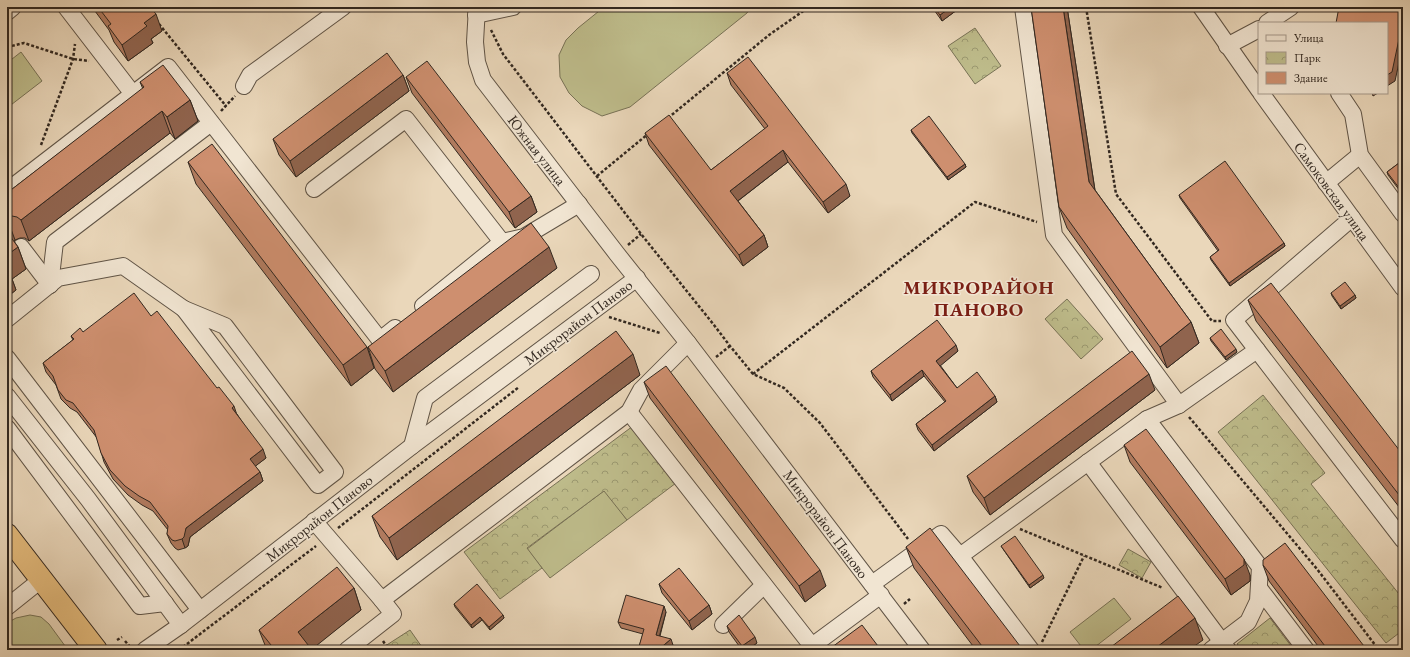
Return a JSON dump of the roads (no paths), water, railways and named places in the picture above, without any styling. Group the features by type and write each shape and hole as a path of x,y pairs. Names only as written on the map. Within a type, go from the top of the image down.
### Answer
{"highway":[{"path":"7,535 96,650"}],"street":[{"path":"7,12 13,7"},
{"path":"66,7 133,94"},
{"path":"244,86 250,74 343,7"},
{"path":"479,12 513,7"},
{"path":"1023,7 1054,235 1179,405"},
{"path":"1201,7 1258,89"},
{"name":"Южная улица","path":"479,12 475,42 477,62 483,80 636,278"},
{"path":"1269,22 1289,14"},
{"path":"1227,46 1258,29"},
{"path":"7,191 168,67 380,340 502,242 524,237 579,204"},
{"name":"Самоковская улица","path":"1262,94 1403,288"},
{"path":"1340,94 1353,114 1360,155 1403,214"},
{"path":"314,189 406,119 502,242"},
{"path":"50,285 55,242 211,123"},
{"path":"1326,183 1360,155"},
{"path":"1352,218 1234,320 1403,540"},
{"path":"21,247 50,285"},
{"path":"7,319 58,278 123,266 184,309 225,326 335,472 318,485"},
{"path":"412,446 425,398 591,274"},
{"name":"Микрорайон Паново","path":"145,650 181,625 412,446 636,278 688,343 922,650"},
{"path":"184,309 318,485 332,508"},
{"path":"382,600 629,412 641,390 688,343"},
{"path":"960,556 1147,420 1179,405 1257,350"},
{"path":"7,358 200,610"},
{"path":"7,396 88,499 181,625"},
{"path":"629,412 764,585 809,648 876,590 918,551 942,534 1036,647"},
{"path":"1088,462 1182,603 1220,647 1248,622 1258,602 1260,567 1147,420"},
{"path":"7,428 140,606 165,603"},
{"path":"314,522 393,614 347,650"},
{"path":"7,607 42,579"},
{"path":"724,625 764,585"},
{"path":"1259,588 1306,650"}],"district":[{"name":"МИКРОРАЙОН ПАНОВО","path":"979,298"}]}
